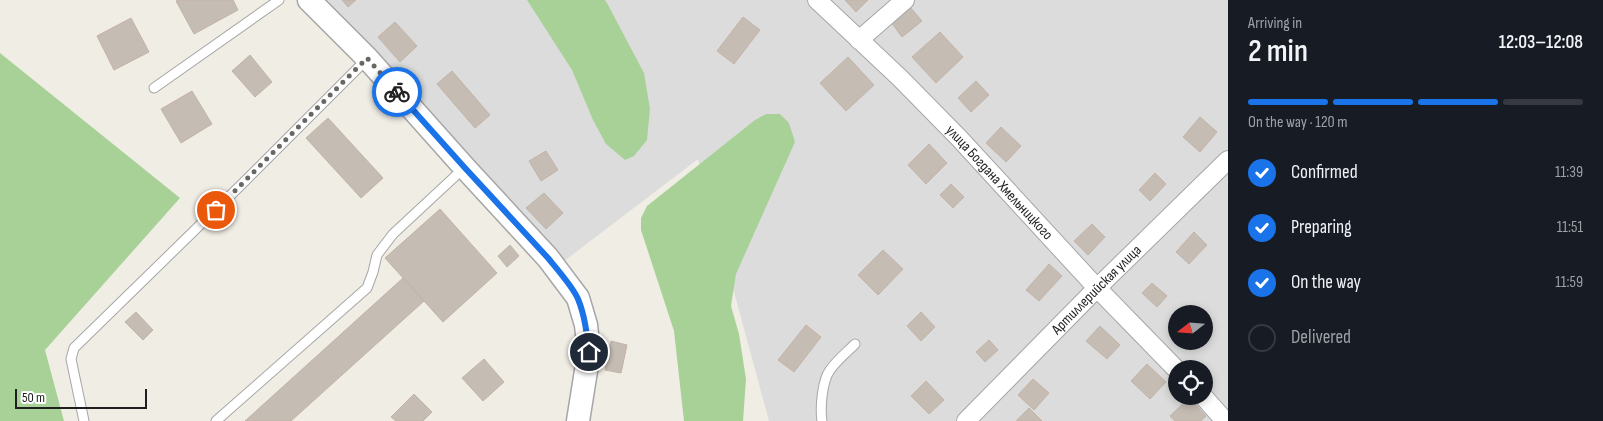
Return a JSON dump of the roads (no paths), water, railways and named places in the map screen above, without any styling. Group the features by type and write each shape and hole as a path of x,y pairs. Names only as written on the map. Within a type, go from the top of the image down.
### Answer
{"street":[{"path":"309,0 367,58 548,258 578,298 586,325 589,352 578,421"},
{"name":"улица Богдана Хмельницкого","path":"817,0 900,78 960,138 1097,288 1168,361"},
{"path":"859,40 905,0"},
{"name":"Артиллерийская улица","path":"966,421 1097,288 1228,160"},
{"path":"1211,405 1225,421"}],"lane":[{"path":"154,88 279,0"},
{"path":"84,421 71,359 74,348 244,182 367,58"},
{"path":"216,421 367,288 377,255 393,234 465,168"},
{"path":"822,421 823,391 829,371 855,344"}]}
